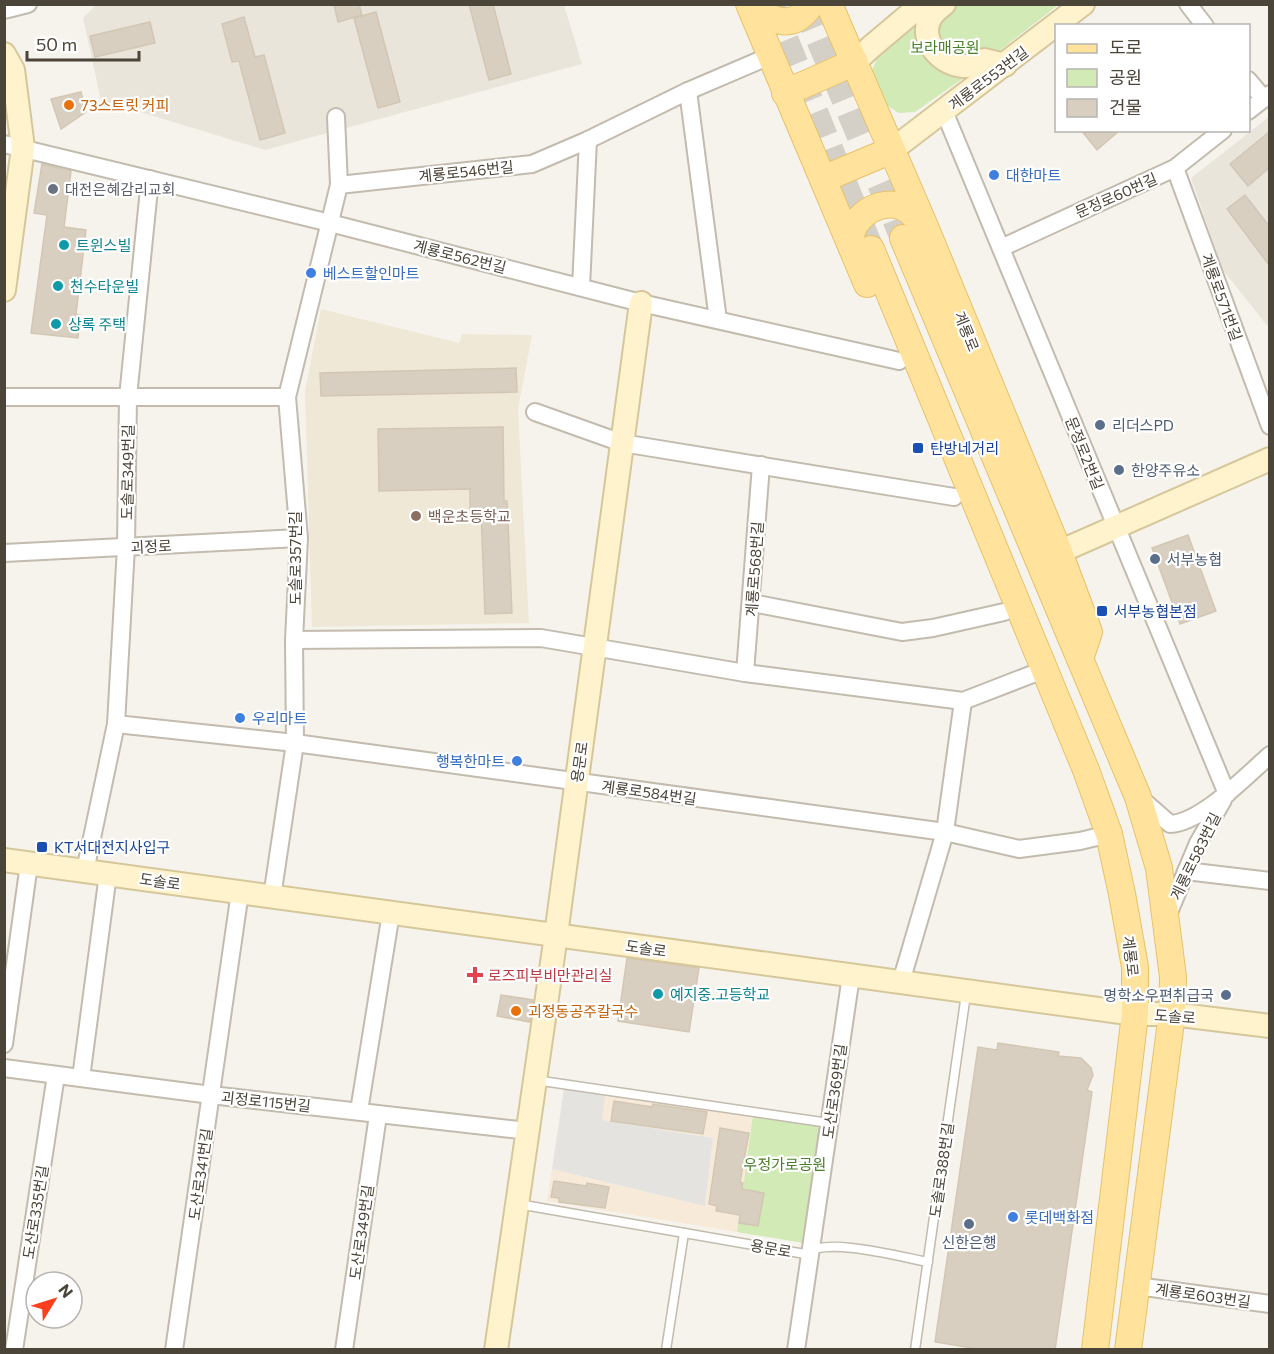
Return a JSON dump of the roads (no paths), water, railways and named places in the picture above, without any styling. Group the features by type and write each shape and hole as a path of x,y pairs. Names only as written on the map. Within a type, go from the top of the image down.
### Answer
{"main road":[{"path":"751,4 779,22 799,18 811,4"},
{"name":"계룡로","path":"751,4 785,93 823,179 863,253 1039,659 1086,770 1109,834 1135,967 1135,1014 1095,1350"},
{"name":"계룡로","path":"830,4 892,150 914,234 1080,659 1138,797 1159,868 1173,977 1172,1014 1128,1350"},
{"path":"785,93 855,62"},
{"path":"823,179 892,150"},
{"path":"863,253 851,245 854,227 865,213 876,207 888,204 900,206 911,212 914,234"},
{"name":"계룡로","path":"914,234 1059,552 1089,632 1080,659"},
{"name":"계룡로","path":"863,253 898,361 954,497 1014,634 1039,659"}],"street":[{"path":"4,10 28,4"},
{"path":"944,4 932,14 927,30 932,47 944,61 961,67 975,66 984,60 1005,65"},
{"name":"계룡로553번길","path":"1057,24 1083,4"},
{"path":"1188,4 1203,24"},
{"path":"855,62 909,9"},
{"name":"계룡로553번길","path":"892,150 1055,26"},
{"path":"4,54 13,70 14,146 4,290"},
{"name":"계룡로546번길","path":"339,185 532,164 588,140 688,91 772,55"},
{"path":"1250,82 1267,97 1250,110"},
{"path":"688,91 718,320"},
{"name":"문정로2번길","path":"944,111 1227,794"},
{"path":"330,223 339,185 336,117"},
{"name":"문정로60번길","path":"1001,248 1175,168 1220,132"},
{"path":"581,287 588,140"},
{"name":"계룡로562번길","path":"14,146 330,223 641,303 898,361"},
{"name":"계룡로571번길","path":"1175,168 1269,426"},
{"name":"도솔로349번길","path":"86,871 116,724 126,547 128,397 150,179"},
{"name":"도솔로357번길","path":"272,897 295,743 294,640 298,538 287,398 330,223"},
{"name":"용문로","path":"496,1350 556,935 641,303"},
{"path":"4,397 287,398"},
{"path":"535,412 622,443 954,497"},
{"path":"1059,552 1269,459"},
{"name":"계룡로568번길","path":"745,673 761,465"},
{"name":"괴정로","path":"4,553 298,538"},
{"path":"752,603 902,632 933,628 1004,612"},
{"path":"294,640 541,638 745,673 963,701 1039,659"},
{"path":"901,982 945,832 963,701"},
{"name":"계룡로584번길","path":"116,724 295,743 945,832 1018,849 1080,841 1109,834"},
{"name":"계룡로583번길","path":"1138,797 1170,824 1180,823 1189,820 1227,794 1269,755"},
{"name":"계룡로583번길","path":"1166,920 1198,843 1227,794"},
{"name":"도솔로","path":"4,860 1135,1014 1172,1014 1269,1026"},
{"path":"4,1044 29,864"},
{"path":"1186,871 1269,881"},
{"path":"81,1078 108,874"},
{"name":"도산로341번길","path":"174,1350 240,892"},
{"path":"359,1111 391,913"},
{"name":"도산로369번길","path":"796,1350 851,976"},
{"name":"괴정로115번길","path":"4,1068 211,1095 528,1131"},
{"name":"도산로335번길","path":"14,1350 56,1075"},
{"name":"도산로349번길","path":"344,1350 378,1115"},
{"name":"계룡로603번길","path":"1137,1286 1269,1304"}],"lane":[{"name":"도솔로388번길","path":"915,1350 966,991"},
{"path":"535,1080 829,1123"},
{"name":"용문로","path":"517,1203 805,1254 811,1249 837,1245 927,1262"},
{"path":"666,1350 684,1233"}],"tunnel":[{"path":"771,4 871,249"},
{"path":"804,4 903,238"}],"place":[{"name":"73스트릿 커피","path":"69,105"},
{"name":"대한마트","path":"994,175"},
{"name":"대전은혜감리교회","path":"53,189"},
{"name":"트윈스빌","path":"64,245"},
{"name":"베스트할인마트","path":"311,273"},
{"name":"천수타운빌","path":"58,286"},
{"name":"상록 주택","path":"56,324"},
{"name":"리더스PD","path":"1100,425"},
{"name":"탄방네거리","path":"918,448"},
{"name":"한양주유소","path":"1119,470"},
{"name":"백운초등학교","path":"416,516"},
{"name":"서부농협","path":"1155,559"},
{"name":"서부농협본점","path":"1102,611"},
{"name":"우리마트","path":"240,718"},
{"name":"행복한마트","path":"517,761"},
{"name":"KT서대전지사입구","path":"42,847"},
{"name":"로즈피부비만관리실","path":"475,975"},
{"name":"예지중.고등학교","path":"658,994"},
{"name":"명학소우편취급국","path":"1226,995"},
{"name":"괴정동공주칼국수","path":"516,1011"},
{"name":"롯데백화점","path":"1013,1217"},
{"name":"신한은행","path":"969,1224"}],"park label":[{"name":"보라매공원","path":"945,47"},
{"name":"우정가로공원","path":"785,1164"}]}
